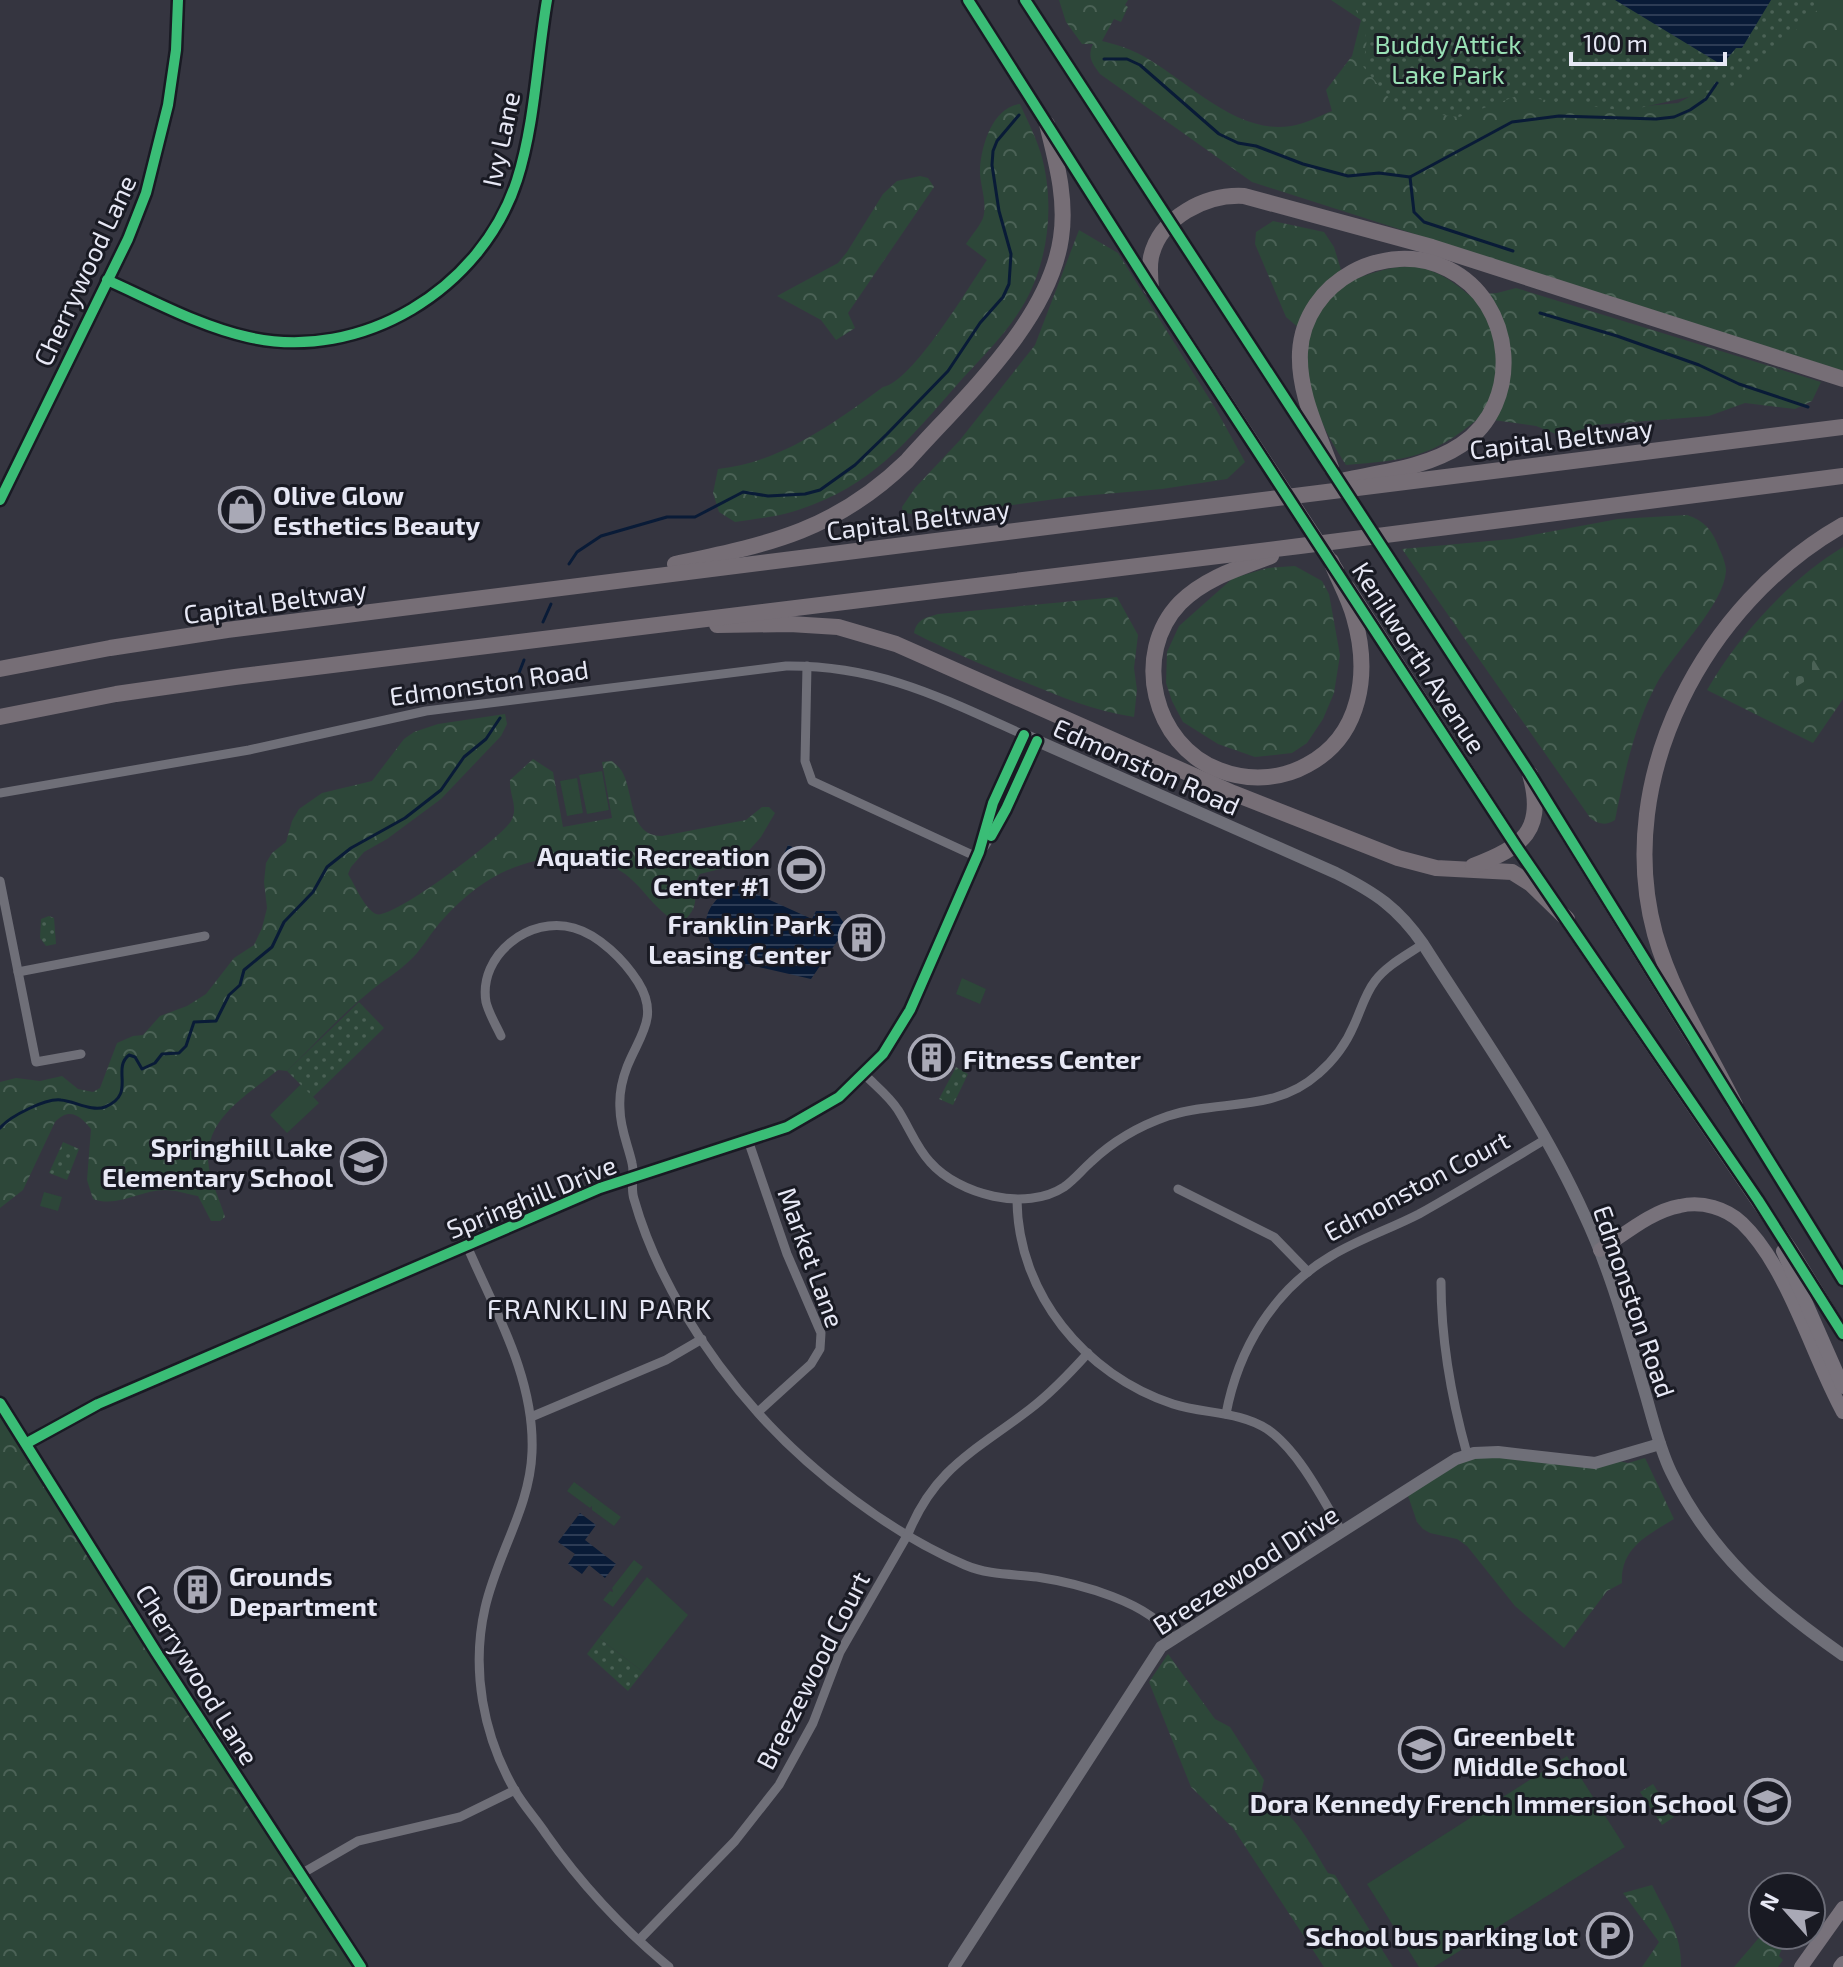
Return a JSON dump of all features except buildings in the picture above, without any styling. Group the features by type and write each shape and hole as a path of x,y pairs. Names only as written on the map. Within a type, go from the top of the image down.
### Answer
{"highway":[{"path":"560,588 781,539 841,512 890,477 1007,349 1045,292 1058,253 1062,212 1058,170 1047,124"},
{"path":"1151,288 1150,259 1169,224 1196,206 1218,198 1229,195 1260,198 1432,247 1843,379"},
{"path":"1243,502 1408,467 1444,454 1478,430 1499,393 1505,350 1500,329 1480,293 1450,269 1414,258 1371,263 1349,273 1332,286 1317,304 1304,330 1300,374 1331,468"},
{"name":"Capital Beltway","path":"0,669 227,630 1843,427"},
{"path":"0,717 116,694 235,677 1843,476"},
{"path":"1735,1105 1672,982 1654,931 1646,873 1653,782 1665,739 1680,704 1719,636 1767,582 1799,554 1843,525"},
{"path":"1300,546 1228,572 1201,586 1180,603 1160,636 1153,676 1163,717 1186,749 1218,770 1257,778 1297,770 1315,761 1331,747 1355,714 1360,694 1360,642 1353,614 1331,561"},
{"path":"616,628 790,624 838,627 862,633 924,656 1233,793 1420,865 1512,872 1531,884 1567,919"},
{"path":"1464,870 1516,846 1527,835 1536,809 1530,774"}],"main road":[{"name":"Kenilworth Avenue","path":"968,0 1151,288 1516,846 1758,1200 1843,1334"},
{"name":"Kenilworth Avenue","path":"1025,0 1530,774 1843,1280"},
{"path":"1032,0 1043,26"},
{"path":"1758,1200 1843,1387"},
{"path":"1600,1250 1674,1207 1702,1204 1735,1217 1755,1238 1788,1293 1843,1412"},
{"path":"1806,1218 1843,1260"},
{"path":"1801,1967 1843,1908"}],"street":[{"name":"Cherrywood Lane","path":"0,500 128,239 146,193 162,136 176,50 178,0"},
{"name":"Ivy Lane","path":"107,280 216,328 251,338 325,339 365,331 413,309 448,284 477,255 511,196 526,144 547,0"},
{"name":"Edmonston Road","path":"0,793 261,748 426,711 767,667 807,666 846,669 923,690 1370,890 1395,909 1423,944 1546,1139 1600,1250 1620,1306 1660,1444 1671,1472 1692,1509 1730,1561 1762,1594 1843,1655"},
{"path":"807,666 805,761 812,781 978,855"},
{"name":"Springhill Drive","path":"27,1443 98,1404 600,1188 787,1127 839,1097 865,1075 889,1045 910,1010 978,855 993,803 1024,735"},
{"name":"Springhill Drive","path":"978,855 1006,809 1037,741"},
{"path":"0,881 36,1062 81,1054"},
{"path":"501,1036 487,1003 487,982 497,957 516,938 542,927 571,927 593,936 623,964 641,987 647,1009 646,1028 626,1069 621,1091 620,1110 633,1164 633,1195 650,1242 674,1292 702,1339 758,1412 835,1485 953,1560 980,1570 1050,1579 1108,1596 1156,1620 1173,1639"},
{"path":"18,972 205,936"},
{"path":"865,1075 892,1102 932,1165 964,1186 1017,1200 1041,1197 1061,1189 1116,1141 1161,1118 1194,1110 1258,1103 1282,1096 1307,1083 1346,1042 1375,981 1423,944"},
{"name":"Edmonston Court","path":"1226,1414 1235,1374 1253,1336 1279,1298 1308,1272 1329,1256 1417,1215 1546,1139"},
{"name":"Market Lane","path":"748,1140 787,1254 821,1333 820,1349 811,1364 758,1412"},
{"name":"Edmonston Court","path":"1178,1189 1274,1237 1308,1272"},
{"path":"1017,1200 1020,1236 1035,1282 1057,1320 1088,1353 1131,1386 1161,1400 1257,1423 1280,1439 1295,1457 1342,1532"},
{"path":"467,1246 515,1358 531,1417 532,1453 526,1494 487,1597 478,1654 489,1729 515,1790 590,1891 669,1967"},
{"path":"1441,1282 1445,1354 1467,1454"},
{"path":"531,1417 666,1360 702,1339"},
{"name":"Breezewood Court","path":"639,1940 735,1841 779,1785 813,1723 840,1652 938,1483 961,1459 1044,1397 1088,1353"},
{"name":"Cherrywood Lane","path":"0,1403 156,1652 361,1967"},
{"name":"Breezewood Drive","path":"954,1967 1154,1655 1173,1639 1467,1454 1498,1452 1595,1463 1660,1444"},
{"path":"301,1874 358,1841 460,1817 515,1790"}],"green space":[{"path":"1059,0 1128,0 1121,22 1114,19 1102,41 1143,56 1232,114 1271,127 1296,125 1332,111 1326,90 1352,56 1361,20 1331,0 1415,0 1517,87 1636,107 1678,103 1698,92 1771,0 1843,0 1843,371 1252,182 1100,74 1091,60 1093,44 1082,44 1066,22"},
{"name":"Buddy Attick Lake Park","path":"1350,0 1828,0 1737,86 1626,111 1517,96 1459,117 1399,110 1361,64 1366,39"},
{"path":"1020,104 1041,154 1048,191 1048,211 1040,267 1025,302 1010,325 902,445 845,490 822,501 773,516 735,522 719,512 713,493 718,469 741,465 785,450 825,427 895,381 939,332 987,260 966,244 983,218 980,174 983,148 996,119"},
{"path":"920,176 928,178 934,187 848,313 855,328 836,340 821,320 777,296 838,263 883,194 897,181"},
{"path":"1273,221 1324,232 1334,247 1345,283 1395,267 1423,268 1438,273 1469,295 1516,288 1821,382 1812,401 1795,409 1745,403 1709,416 1595,425 1561,436 1536,426 1479,418 1447,442 1417,455 1346,465 1328,434 1310,388 1308,336 1286,317 1255,244 1256,232"},
{"path":"1079,230 1118,253 1217,411 1245,462 1227,479 1162,489 1070,497 932,516 903,513 902,507 915,488 960,440 1035,345"},
{"path":"1687,515 1703,523 1714,536 1725,565 1723,584 1717,599 1656,685 1636,734 1615,820 1600,823 1591,819 1402,549 1511,539 1618,519"},
{"path":"1843,547 1843,699 1813,743 1707,690 1767,610 1804,575"},
{"path":"1295,566 1322,581 1329,594 1340,655 1334,693 1323,719 1307,743 1292,753 1255,757 1218,744 1183,722 1166,683 1167,652 1179,626 1233,578 1268,568"},
{"path":"1117,597 1138,635 1134,717 1063,697 914,633 919,622 938,614"},
{"path":"1812,657 1821,672 1797,686 1788,671"},
{"path":"505,714 507,724 501,736 441,799 364,852 351,867 348,874 364,902 376,914 386,913 423,892 503,830 511,821 514,811 510,780 533,759 553,772 563,827 612,818 602,762 612,761 625,779 637,821 651,834 662,836 746,820 762,807 769,807 775,813 761,837 736,865 700,874 695,886 693,910 681,923 662,911 620,871 586,860 563,858 520,865 480,886 445,917 406,964 357,1003 287,1071 278,1070 228,1111 212,1136 208,1151 210,1174 225,1217 220,1221 211,1221 198,1196 173,1191 156,1191 111,1201 93,1199 87,1180 91,1129 83,1120 70,1114 55,1122 23,1190 0,1208 0,1082 16,1078 40,1081 62,1076 78,1089 93,1092 100,1088 117,1043 143,1035 160,1016 187,1006 206,994 234,958 254,945 267,908 264,882 266,863 272,853 286,842 299,809 322,793 372,781 404,739 414,732 438,724"},
{"path":"602,771 609,810 587,814 579,775"},
{"path":"577,778 583,813 567,816 560,781"},
{"path":"54,918 56,944 46,946 40,938 41,919"},
{"path":"962,978 986,989 980,1004 956,994"},
{"path":"359,1002 384,1028 313,1097 287,1071"},
{"path":"956,1067 968,1074 953,1105 939,1099"},
{"path":"301,1084 319,1103 287,1133 270,1115"},
{"path":"63,1142 79,1149 67,1180 49,1173"},
{"path":"44,1192 62,1197 58,1211 40,1206"},
{"path":"0,1403 361,1967 0,1967"},
{"path":"1467,1454 1628,1463 1645,1458 1674,1519 1646,1537 1631,1552 1626,1560 1622,1583 1607,1591 1564,1648 1515,1606 1467,1546 1457,1539 1430,1533 1417,1522 1406,1490"},
{"path":"574,1482 621,1517 614,1526 592,1510 592,1506 590,1508 567,1491"},
{"path":"634,1560 643,1567 613,1607 603,1600 610,1591 613,1592 612,1588"},
{"path":"647,1577 688,1615 643,1672 599,1638"},
{"path":"599,1638 643,1672 628,1691 587,1654"},
{"path":"1168,1654 1215,1719 1230,1727 1264,1780 1261,1793 1269,1804 1286,1813 1303,1832 1328,1873 1335,1875 1393,1967 1324,1967 1233,1828 1191,1787 1149,1682"},
{"path":"1567,1756 1625,1847 1434,1967 1419,1967 1367,1884"},
{"path":"1653,1784 1674,1817 1662,1825 1640,1792"},
{"path":"1652,1885 1676,1934 1681,1967 1642,1967 1659,1942 1623,1893"},
{"path":"1748,1951 1781,1951 1779,1956 1783,1960 1778,1967 1734,1967"}],"water":[{"path":"1615,0 1771,0 1742,48 1736,48 1722,65"},
{"name":"Aquatic Recreation Center #1","path":"788,845 824,861 813,884 803,880 798,892 783,885 788,873 778,868"},
{"path":"734,884 812,919 816,911 836,911 845,925 811,979 741,963 714,950 706,929 708,912"},
{"path":"580,1513 596,1525 585,1540 616,1564 605,1578 589,1565 582,1574 568,1564 575,1554 558,1542"}],"waterway":[{"path":"1104,59 1127,59 1140,65 1219,134 1238,143 1348,176 1379,173 1410,177 1512,122 1559,116 1674,117 1706,99 1717,83"},
{"path":"569,564 577,552 601,536 667,517 695,517 743,492 768,496 820,490 855,465 887,434 948,371 980,323 1003,297 1009,284 1011,254 999,211 992,165 997,141 1019,115"},
{"path":"1410,177 1414,212 1424,222 1513,251"},
{"path":"1540,313 1617,336 1699,365 1739,384 1808,407"},
{"path":"543,622 551,604"},
{"path":"512,691 524,660"},
{"path":"0,1128 29,1109 54,1100 94,1108 105,1107 120,1095 122,1067 129,1055 135,1057 142,1069 155,1063 162,1054 179,1053 186,1046 194,1022 216,1021 229,995 240,985 244,970 272,947 284,922 313,892 327,867 351,848 405,818 441,790 464,757 486,739 500,718"}],"cycle path":[{"path":"0,500 128,239 146,193 168,105 176,50 178,0"},
{"path":"107,280 212,326 248,337 291,342 333,339 374,327 412,309 446,284 476,254 500,219 517,180 528,136 547,0"},
{"path":"968,0 1151,288 1516,846 1758,1200 1843,1334"},
{"path":"1025,0 1530,774 1843,1280"},
{"path":"27,1443 98,1404 600,1188 787,1127 839,1097 883,1054 910,1010 979,852 993,803 1024,735"},
{"path":"991,836 1037,741"},
{"path":"0,1403 156,1652 361,1967"}],"place":[{"name":"Olive Glow Esthetics Beauty","path":"242,509"},
{"name":"Aquatic Recreation Center #1","path":"801,870"},
{"name":"Franklin Park Leasing Center","path":"862,938"},
{"name":"Fitness Center","path":"932,1058"},
{"name":"Springhill Lake Elementary School","path":"364,1161"},
{"name":"Grounds Department","path":"198,1590"},
{"name":"Greenbelt Middle School","path":"1422,1750"},
{"name":"Dora Kennedy French Immersion School","path":"1767,1802"},
{"name":"School bus parking lot","path":"1609,1935"}],"district":[{"name":"FRANKLIN PARK","path":"600,1308"}]}
